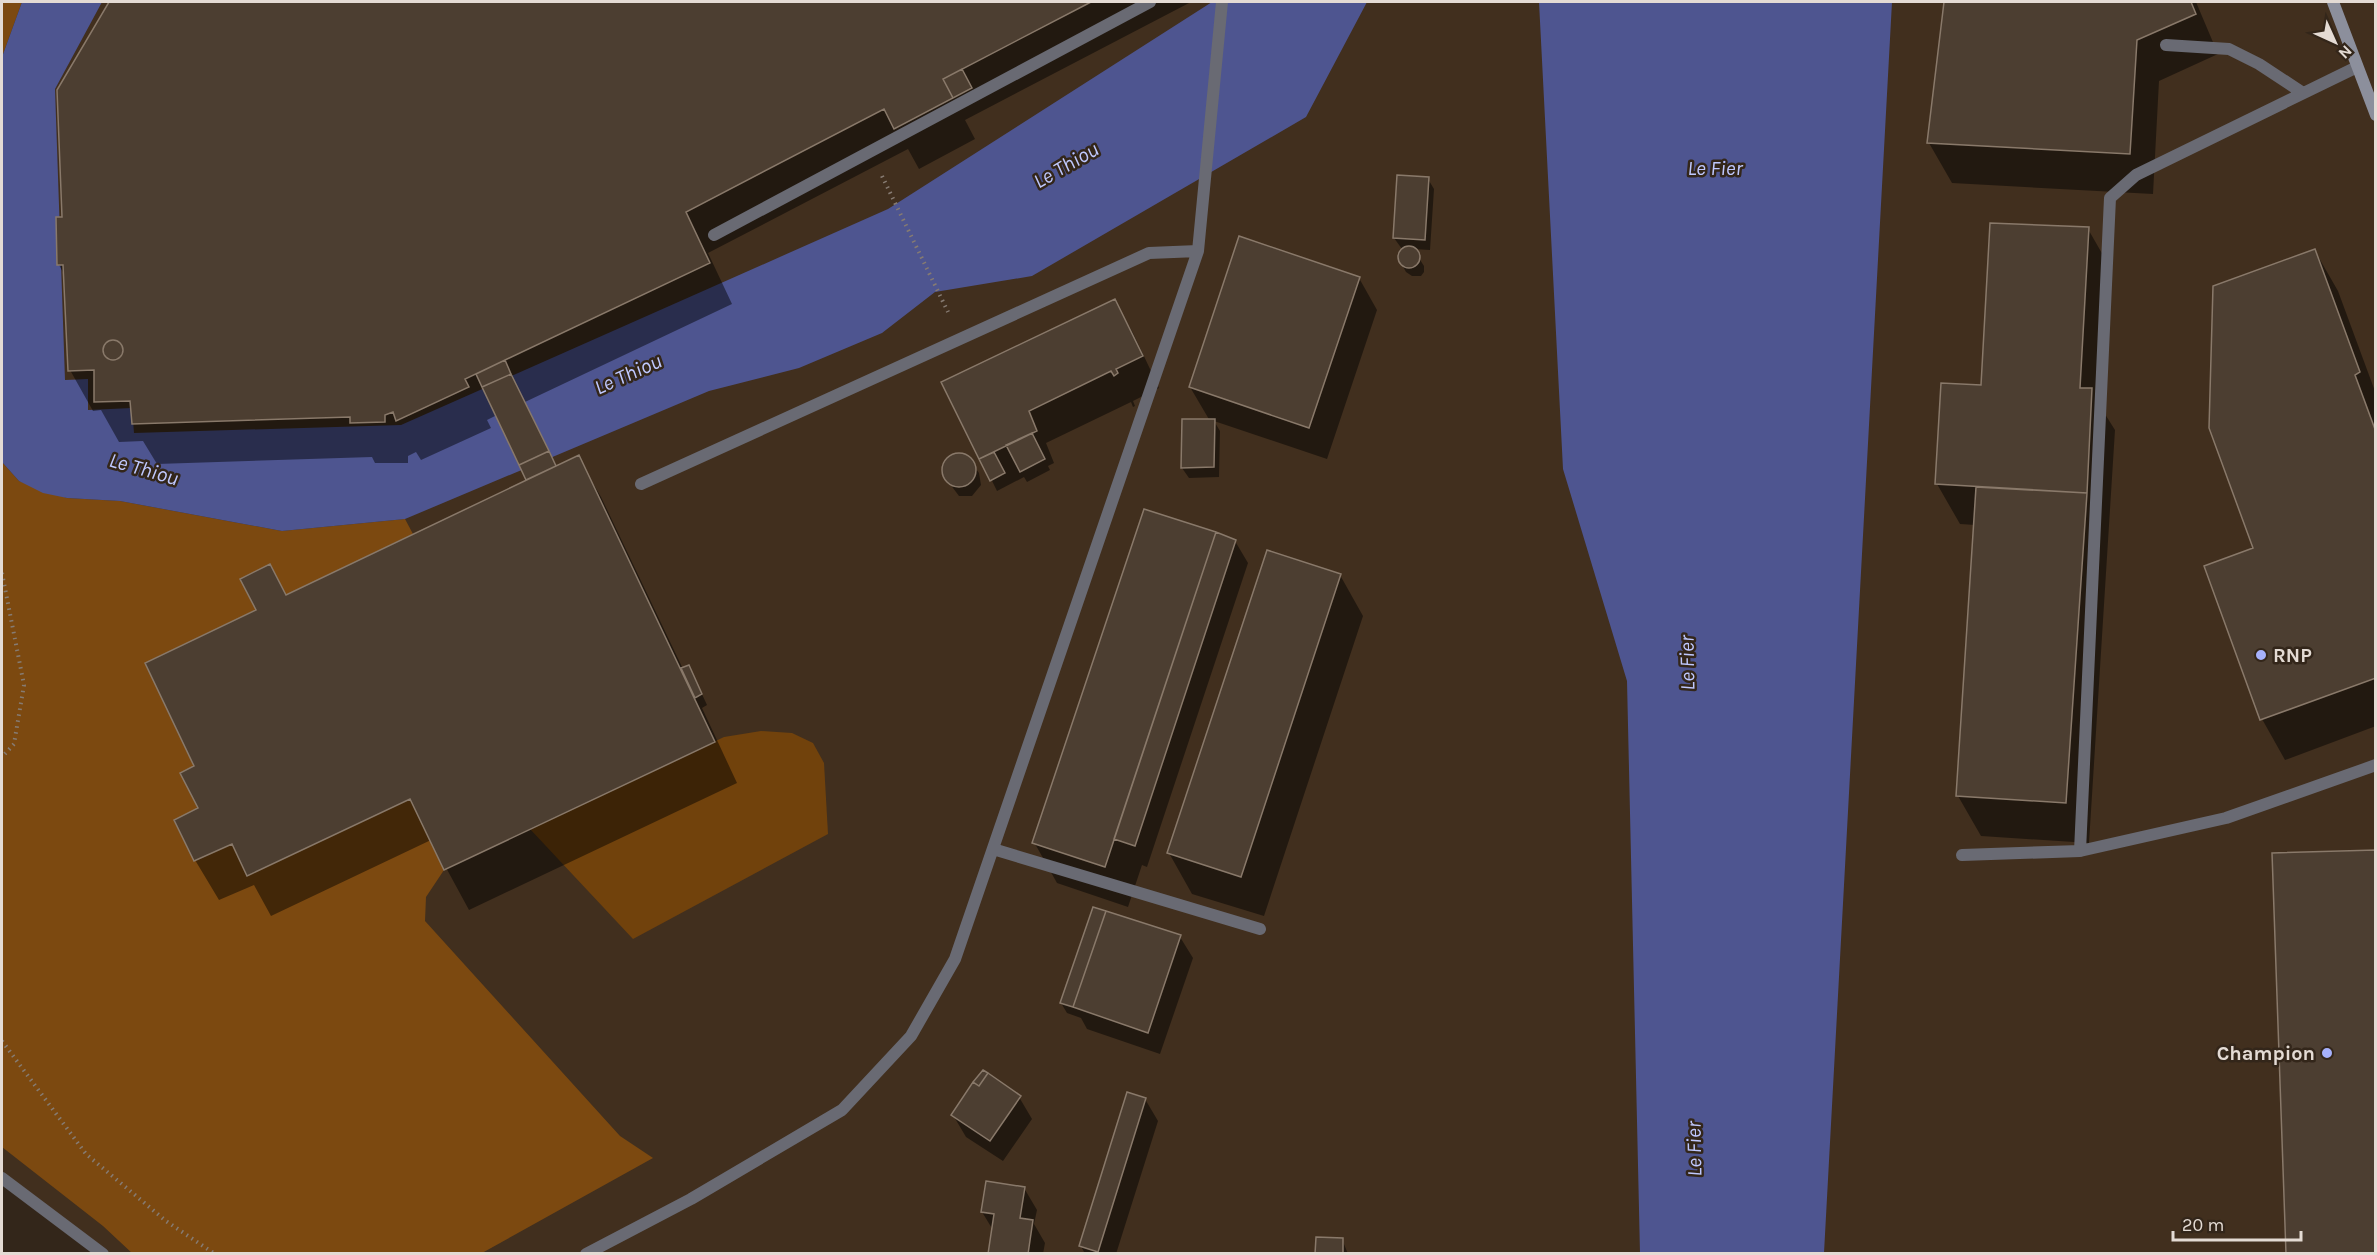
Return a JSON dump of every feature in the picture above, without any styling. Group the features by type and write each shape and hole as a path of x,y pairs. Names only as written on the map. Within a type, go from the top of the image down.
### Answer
{"street":[{"path":"714,235 1150,2"},
{"path":"586,1254 691,1199 842,1110 911,1036 955,959 1198,251 1222,2"},
{"path":"2333,2 2376,115"},
{"path":"2166,45 2229,49 2259,64 2303,93"},
{"path":"2080,851 2110,198 2136,175 2357,67"},
{"path":"641,484 1149,253 1198,251"},
{"path":"1962,855 2080,851 2226,818 2376,765"},
{"path":"993,849 1260,929"},
{"path":"2,1178 103,1254"}],"path":[{"path":"884,181 943,302"},
{"path":"2,573 24,685 14,744 2,758"},
{"path":"2,1041 86,1154 166,1221 215,1254"}],"shaded area":[{"path":"2,2 2375,2 2375,1253 99,1254 2,1178"},
{"path":"2,2 22,2 2,57"},
{"path":"2,462 19,481 67,498 120,501 282,531 405,519 413,534 286,595 270,565 240,579 256,610 145,663 194,766 181,773 198,808 174,821 194,860 232,844 247,876 410,799 444,870 426,897 425,921 620,1136 653,1158 482,1253 133,1254 103,1226 2,1147"},
{"path":"761,731 792,733 813,743 824,763 828,834 633,939 530,829 724,737"}],"water":[{"name":"Le Thiou","path":"22,2 102,2 55,89 65,380 88,379 88,410 132,408 134,433 401,425 888,209 1212,2 1367,2 1306,117 1032,276 935,292 882,333 799,368 709,391 405,519 282,531 120,501 67,498 43,493 19,481 2,462 2,57"},
{"name":"Le Fier","path":"1539,2 1892,2 1824,1253 1640,1253 1627,681 1563,469"}],"building":[{"path":"109,2 1091,2 943,79 953,98 894,129 884,109 686,212 710,263 465,379 469,387 396,421 393,412 385,415 385,422 350,423 350,417 132,424 130,401 94,402 94,370 68,371 63,265 57,265 56,217 62,217 57,90"},
{"path":"1944,2 2191,2 2196,14 2137,40 2130,154 1927,143"},
{"path":"962,69 972,88 953,98 943,79"},
{"path":"1397,175 1429,177 1425,240 1393,238"},
{"path":"1990,223 2089,227 2080,388 2092,388 2087,493 1935,484 1941,383 1981,385"},
{"path":"1239,236 1360,277 1309,428 1189,387"},
{"path":"1409,246 1419,253 1420,257 1413,267 1409,268 1399,261 1398,257 1405,247"},
{"path":"2315,249 2360,372 2355,375 2376,432 2376,678 2260,720 2204,566 2253,548 2209,428 2213,286"},
{"path":"1115,299 1143,356 1116,369 1118,373 1114,376 1111,371 1029,411 1037,431 979,459 941,382"},
{"path":"113,340 120,343 123,350 120,357 113,360 106,357 103,350 106,343"},
{"path":"505,360 511,374 482,387 476,374"},
{"path":"511,374 549,451 519,465 482,387"},
{"path":"1182,419 1215,419 1214,467 1181,468"},
{"path":"1032,433 1045,459 1020,472 1006,445"},
{"path":"549,451 556,466 526,480 519,465"},
{"path":"994,452 1005,473 990,481 979,459"},
{"path":"959,453 971,458 976,470 971,482 959,487 947,482 942,470 947,458"},
{"path":"579,455 715,742 444,870 410,799 247,876 232,844 194,861 174,820 198,808 180,773 194,766 145,663 256,610 240,579 270,564 286,595"},
{"path":"1976,487 2087,493 2066,803 1956,796"},
{"path":"1144,509 1216,532 1105,867 1032,843"},
{"path":"1216,532 1236,540 1135,846 1114,839"},
{"path":"1267,550 1341,574 1241,877 1167,853"},
{"path":"689,665 702,694 695,698 681,668"},
{"name":"Champion","path":"2376,850 2376,1254 2286,1254 2272,853"},
{"path":"1093,907 1106,911 1073,1007 1060,1003"},
{"path":"1106,911 1181,935 1148,1033 1073,1007"},
{"path":"983,1070 988,1073 979,1086 973,1082"},
{"path":"988,1073 1021,1096 990,1141 951,1115 973,1082 979,1086"},
{"path":"1127,1092 1146,1098 1098,1252 1079,1246"},
{"path":"986,1181 1025,1187 1020,1218 1033,1220 1028,1254 988,1254 994,1214 981,1212"},
{"path":"1316,1237 1343,1238 1343,1254 1315,1254"}],"place":[{"name":"RNP","path":"2261,655"},
{"name":"Champion","path":"2327,1053"}]}
